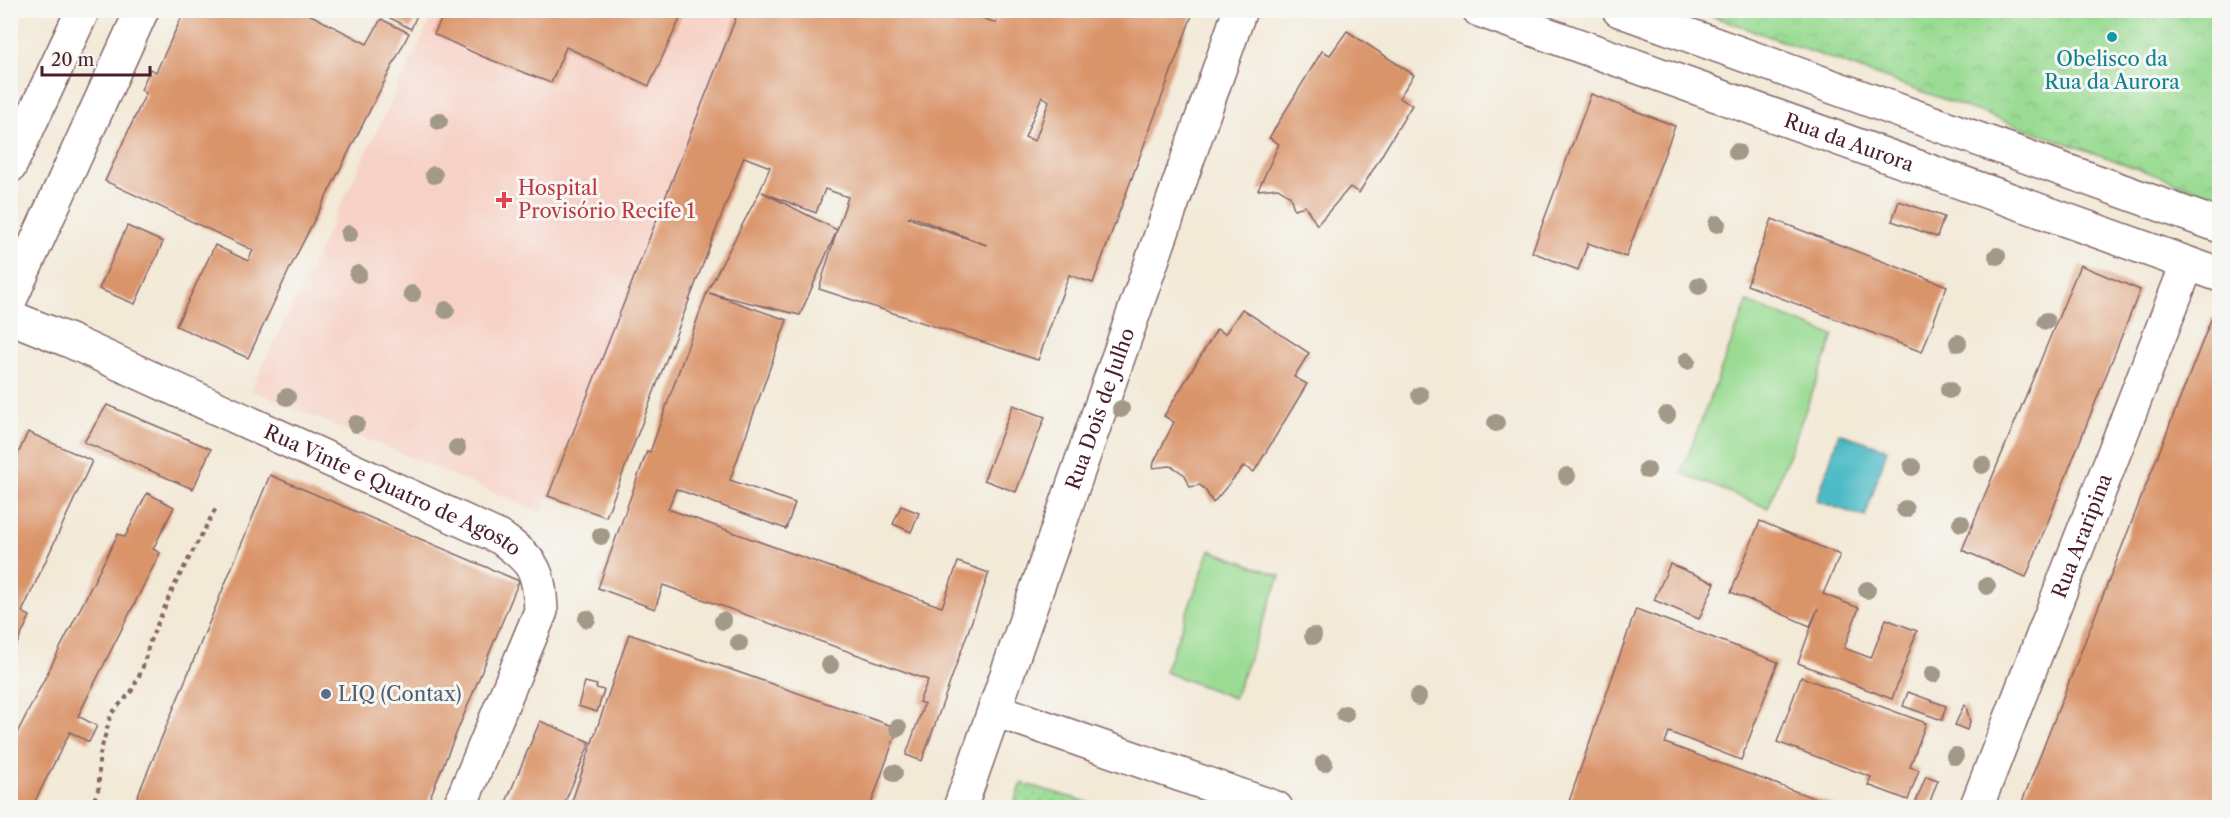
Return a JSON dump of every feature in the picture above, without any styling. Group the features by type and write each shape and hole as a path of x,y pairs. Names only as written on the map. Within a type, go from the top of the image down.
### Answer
{"street":[{"path":"10,166 82,10"},
{"path":"10,300 142,10"},
{"name":"Rua Dois de Julho","path":"960,807 1239,10"},
{"name":"Rua da Aurora","path":"1479,10 2220,276"},
{"path":"1619,10 2220,226"},
{"name":"Rua Araripina","path":"1976,807 2187,265"},
{"name":"Rua Vinte e Quatro de Agosto","path":"10,317 70,341 501,538 526,556 540,583 541,611 459,807"},
{"path":"995,710 1276,807"}],"path":[{"path":"91,807 99,787 99,758 111,714 131,692 142,670 150,641 173,588 216,508"}],"shaded area":[{"name":"Hospital Provisório Recife 1","path":"435,11 739,11 541,513 251,390"}],"green space":[{"path":"1698,11 2219,11 2219,198"},
{"path":"1747,302 1834,336 1768,508 1681,473"},
{"path":"1210,550 1280,576 1234,698 1165,672"},
{"path":"1022,783 1104,807 1013,807"}],"water":[{"path":"1839,433 1887,449 1865,517 1817,501"}],"building":[{"path":"185,10 301,10 367,44 381,19 409,33 290,268 248,358 176,326 215,245 248,261 253,250 105,181 146,93 141,90 150,69 156,72"},
{"path":"394,10 419,10 411,29 390,18"},
{"path":"446,10 684,10 649,86 566,47 551,83 481,56 434,34"},
{"path":"739,10 961,10 996,23 1000,10 1194,10 1093,283 1069,275 1038,360 819,289 837,230 800,315 709,293 787,320 730,480 795,503 786,529 676,489 668,509 942,607 958,562 989,573 922,761 906,755 924,704 919,702 928,680 663,585 655,609 598,588 647,451 650,452 707,292 760,191 770,167 744,157 606,517 548,496","holes":["1042,96 1049,101 1035,141 1025,137","825,189 848,197 837,230 762,192 816,213","910,216 987,245 986,245 908,218"]},
{"path":"1347,31 1414,75 1399,98 1412,105 1359,193 1350,187 1317,225 1305,206 1294,209 1290,196 1278,188 1258,190 1279,144 1269,138 1322,51 1330,55"},
{"path":"1591,94 1675,126 1626,257 1588,243 1578,270 1532,252"},
{"path":"1899,201 1944,217 1937,237 1892,221"},
{"path":"1772,219 1947,286 1922,352 1747,285"},
{"path":"127,226 163,242 135,304 99,289"},
{"path":"2080,265 2140,290 2026,577 1962,550"},
{"path":"1242,309 1309,353 1294,377 1307,384 1254,472 1244,466 1213,503 1200,485 1190,487 1185,475 1173,467 1153,468 1174,422 1164,416 1217,329 1225,334"},
{"path":"2212,317 2220,320 2220,807 2020,807"},
{"path":"107,405 211,449 193,489 84,442"},
{"path":"1013,405 1045,417 1016,492 984,480"},
{"path":"28,432 92,461 22,612 30,616 10,659 10,471"},
{"name":"LIQ (Contax)","path":"270,475 519,581 426,807 133,807"},
{"path":"147,493 174,507 153,549 160,553 78,716 97,726 89,742 70,732 32,807 10,807 10,747 118,534 125,537"},
{"path":"901,506 919,513 911,532 893,524"},
{"path":"1760,521 1840,555 1823,594 1859,608 1844,648 1871,658 1886,619 1917,631 1892,699 1798,663 1818,608 1810,626 1731,592"},
{"path":"1670,564 1715,583 1699,619 1654,600"},
{"path":"1636,609 1778,662 1741,760 1669,732 1665,743 1838,807 1567,807"},
{"path":"629,634 898,728 870,807 570,807"},
{"path":"1801,677 1926,723 1910,767 1919,770 1908,800 1868,785 1871,777 1777,742"},
{"path":"585,682 597,685 596,688 604,690 597,712 578,706"},
{"path":"1908,692 1946,706 1942,720 1903,706"},
{"path":"1964,705 1970,722 1967,730 1955,725"},
{"path":"540,721 590,742 563,807 504,807"},
{"path":"1926,776 1938,780 1928,807 1917,807 1918,805 1915,804"}],"place":[{"name":"Obelisco da Rua da Aurora","path":"2112,37"},
{"name":"Hospital Provisório Recife 1","path":"504,200"},
{"name":"LIQ (Contax)","path":"326,694"}]}
